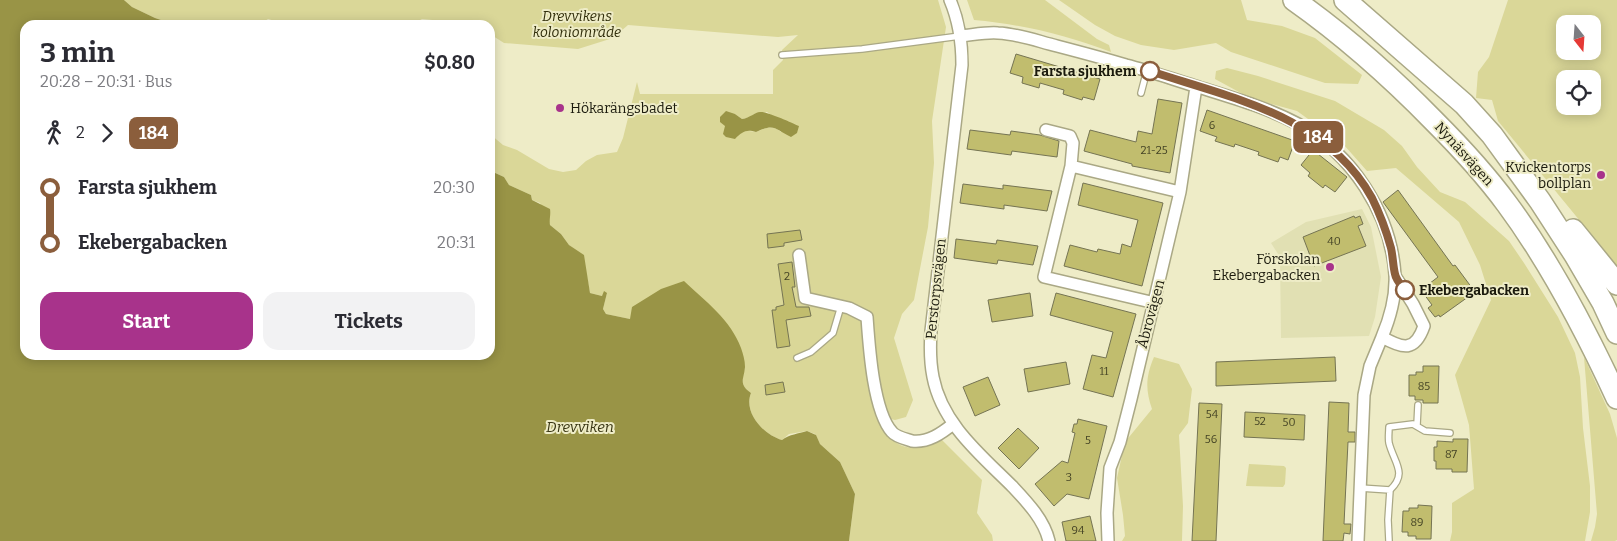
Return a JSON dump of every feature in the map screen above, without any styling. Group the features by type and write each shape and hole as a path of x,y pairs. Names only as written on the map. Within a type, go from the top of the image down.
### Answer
{"highway":[{"name":"Nynäsvägen","path":"1294,0 1330,26 1398,84 1471,158 1507,204 1534,245 1576,318 1617,398"},
{"path":"1345,0 1464,104 1530,174 1617,284"},
{"path":"1492,135 1576,255 1603,303 1617,333"}],"street":[{"name":"Perstorpsvägen","path":"950,0 956,14 962,65 930,331 930,355 933,377 942,405 953,424 971,446 1032,508 1042,523 1049,541"},
{"path":"960,36 996,33 1022,36 1147,70 1232,97 1298,124 1318,138 1348,165 1361,182 1381,216 1392,254 1395,276 1393,302 1388,324 1366,380 1358,541"},
{"name":"Åbrovägen","path":"1108,541 1106,513 1110,468 1120,442 1144,337 1155,303 1180,192 1196,87"},
{"path":"1046,130 1070,136 1073,143 1072,166 1044,277 1155,303"},
{"path":"1072,166 1180,192"},
{"path":"799,255 804,298 848,308 867,317 876,393 883,417 892,432 905,439 916,441 937,436 953,424"},
{"path":"1382,338 1401,346 1412,345 1420,338 1424,326 1413,304 1395,276"}],"lane":[{"path":"782,54 862,49 960,36"},
{"path":"1141,93 1147,70"},
{"path":"797,358 811,352 833,333 841,306"},
{"path":"1417,425 1418,404"},
{"path":"1360,488 1390,490 1398,483 1400,470 1389,442 1388,427 1417,425 1424,431 1450,433"},
{"path":"1389,541 1390,490"}],"shaded area":[{"name":"Förskolan Ekebergabacken","path":"1362,209 1371,227 1381,277 1375,317 1369,336 1281,338 1280,257 1271,243 1306,222"}],"green space":[{"name":"Drevvikens koloniområde","path":"124,0 938,0 946,27 932,121 934,163 928,227 914,300 902,314 894,338 913,400 906,417 895,420 881,417 885,430 894,441 905,447 912,448 942,440 982,480 977,513 992,535 993,541 849,541 855,494 840,462 820,444 815,434 807,431 789,434 782,440 768,433 757,422 750,408 751,393 743,385 745,368 630,319 606,314 603,309 607,293 602,296 590,293 587,277 575,250 550,225 540,203 532,200 531,195 509,185 504,177 495,173 495,138 503,145 517,150 549,169 563,172 576,170 586,161 597,155 617,152 623,138 637,82 640,94 773,94 773,70 783,60 782,50 798,35 778,37 628,25 613,38 578,49 504,43 495,37 495,20 161,20 132,7","holes":["767,112 777,119 790,122 781,132 772,127 756,132 725,129 735,114 742,119 751,117 754,114"]},
{"path":"967,0 1045,0 1097,39 1109,45 1111,52 1078,40 1043,31 1009,24 974,20"},
{"path":"1059,0 1241,0 1247,20 1282,26 1315,38 1362,75 1358,84 1325,83 1231,52 1216,43 1174,50 1141,45 1115,36 1095,25"},
{"path":"1508,0 1617,0 1617,266 1498,121 1492,100 1476,98 1478,72 1489,57"},
{"path":"1227,68 1335,101 1384,130 1402,146 1417,167 1440,192 1465,202 1509,241 1558,317 1575,353 1580,377 1583,428 1590,486 1590,512 1585,541 1450,541 1452,532 1452,503 1474,489 1469,425 1455,375 1491,300 1480,265 1459,222 1396,168 1367,171 1344,145 1297,111 1250,98 1215,79 1216,71"},
{"path":"1154,357 1179,364 1192,389 1188,423 1179,435 1183,506 1182,541 1122,541 1125,536 1117,478 1125,442 1152,409 1147,383"},
{"path":"1584,357 1610,414 1617,438 1617,540 1615,541 1591,541 1597,514"},
{"path":"1249,464 1284,466 1286,468 1285,484 1283,487 1246,486"}],"water":[{"name":"Drevviken","path":"0,0 124,0 132,7 161,20 20,20 20,360 495,360 495,173 504,177 509,185 531,195 532,200 550,209 550,225 561,234 569,245 584,255 590,293 602,296 604,291 607,293 603,309 606,314 630,319 632,307 661,289 684,281 717,312 737,338 745,364 743,384 751,393 750,408 757,422 768,433 782,440 791,435 807,431 816,435 820,444 840,462 855,494 849,541 0,541"},
{"path":"726,111 742,119 758,112 763,112 799,126 797,133 791,137 775,128 768,128 756,132 744,132 735,139 726,137 723,134 725,126 720,122 720,117"}],"building":[{"path":"1016,54 1100,79 1094,100 1083,97 1082,100 1063,94 1064,90 1040,83 1039,88 1022,83 1023,77 1010,73"},
{"path":"1158,99 1182,103 1170,173 1132,166 1132,164 1084,151 1090,130 1136,142 1138,131 1152,134"},
{"path":"1207,110 1295,141 1288,160 1280,157 1278,162 1258,155 1259,152 1235,144 1234,147 1215,141 1217,137 1200,131"},
{"path":"970,130 1010,135 1011,131 1040,135 1059,141 1057,157 1012,151 1011,155 967,149"},
{"path":"1313,150 1347,177 1335,192 1325,185 1323,188 1308,176 1310,173 1301,165"},
{"path":"1083,183 1163,203 1142,286 1064,266 1070,245 1097,252 1098,249 1120,254 1122,244 1131,247 1138,220 1078,205"},
{"path":"963,184 1003,189 1003,185 1052,191 1047,211 1004,205 1004,209 960,203"},
{"path":"1398,190 1453,266 1455,265 1475,292 1440,317 1439,315 1435,317 1428,308 1432,305 1421,290 1438,277 1383,202"},
{"path":"1354,216 1355,218 1360,216 1363,224 1358,226 1366,246 1314,266 1303,237"},
{"path":"800,230 802,240 784,243 784,246 768,248 767,234"},
{"path":"956,239 996,244 997,240 1038,246 1033,265 998,260 997,264 954,258"},
{"path":"792,262 795,287 792,287 796,307 809,307 811,316 786,320 790,346 777,348 772,310 776,310 776,307 784,305 778,264"},
{"path":"1030,293 1033,316 992,322 988,300"},
{"path":"1056,293 1136,314 1113,397 1083,389 1092,355 1106,358 1113,332 1050,315"},
{"path":"1335,357 1336,381 1216,386 1216,362"},
{"path":"1066,362 1070,384 1028,392 1024,369"},
{"path":"1423,366 1439,366 1438,403 1423,403 1423,400 1415,400 1415,396 1409,396 1409,375 1423,372"},
{"path":"988,377 1000,405 975,416 963,387"},
{"path":"783,382 785,392 766,395 765,385"},
{"path":"1329,402 1349,403 1348,432 1355,432 1355,442 1348,442 1344,524 1351,524 1350,534 1344,533 1343,541 1323,541"},
{"path":"1199,403 1222,404 1216,541 1192,541"},
{"path":"1245,412 1305,415 1304,440 1244,437"},
{"path":"1078,419 1107,426 1089,499 1067,494 1054,506 1035,484 1062,461 1068,463 1075,433 1072,432 1074,424 1077,424"},
{"path":"1018,428 1039,448 1019,469 998,448"},
{"path":"1453,439 1468,439 1467,472 1452,472 1452,469 1436,469 1434,447 1437,447 1437,441 1453,442"},
{"path":"1418,505 1432,506 1431,539 1416,539 1416,536 1408,536 1408,532 1402,532 1403,511 1409,511 1409,508 1418,508"},
{"path":"1090,516 1096,541 1066,541 1062,522"}],"bus line":[{"name":"184","path":"1150,71 1232,97 1273,113 1298,124 1318,138 1348,165 1370,196 1381,216 1387,235 1395,276 1405,290"}],"place":[{"name":"Farsta sjukhem","path":"1150,71"},
{"name":"Hökarängsbadet","path":"560,108"},
{"name":"Kvickentorps bollplan","path":"1601,175"},
{"name":"Förskolan Ekebergabacken","path":"1330,267"},
{"name":"Ekebergabacken","path":"1405,290"}]}
